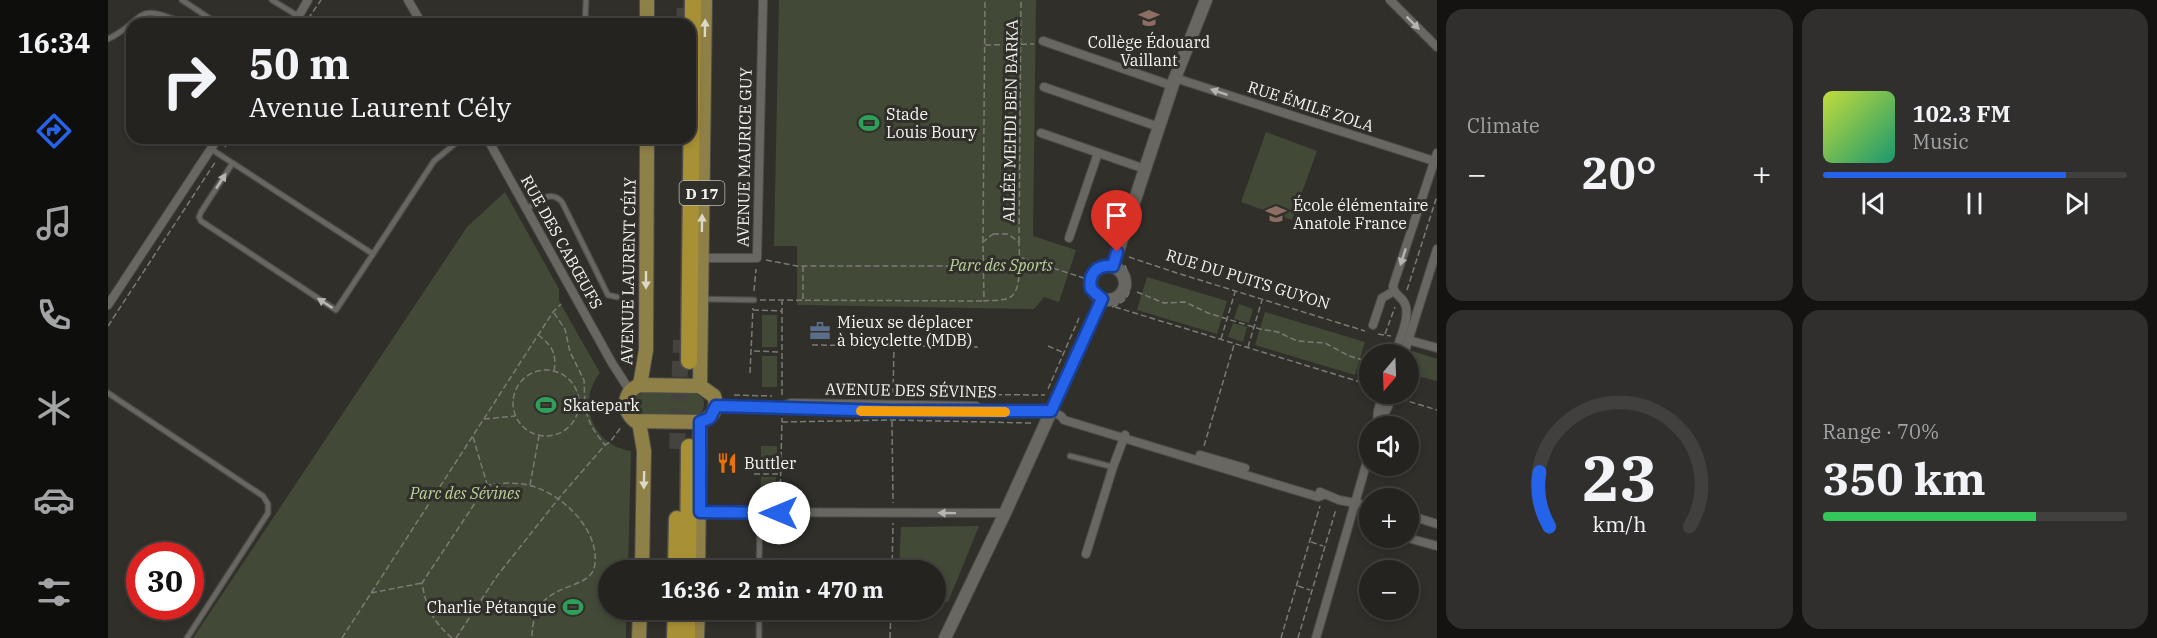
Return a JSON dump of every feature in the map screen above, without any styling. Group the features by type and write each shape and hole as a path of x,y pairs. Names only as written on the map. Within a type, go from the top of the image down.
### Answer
{"highway":[{"path":"693,0 693,18"},
{"path":"689,361 691,144"},
{"path":"677,560 683,448 688,560"},
{"path":"675,638 676,620"},
{"path":"687,620 687,638"}],"main road":[{"path":"647,0 647,18"},
{"name":"D 17","path":"700,387 705,0"},
{"name":"AVENUE LAURENT CÉLY","path":"642,560 645,451 635,420 626,407 627,396 635,388 646,350 647,144"},
{"path":"635,388 700,387 714,396 716,406 710,418 700,422 635,420"},
{"path":"698,560 700,422"},
{"path":"639,638 640,620"},
{"path":"697,638 698,620"}],"street":[{"path":"297,18 308,0"},
{"path":"408,0 418,18"},
{"name":"AVENUE MAURICE GUY","path":"701,258 757,258 763,0"},
{"path":"1113,266 1174,82 1206,0"},
{"path":"1390,0 1437,47"},
{"name":"RUE ÉMILE ZOLA","path":"1043,41 1436,159"},
{"path":"1044,87 1159,128"},
{"path":"1041,133 1145,169"},
{"path":"108,305 214,144"},
{"name":"RUE DES CABŒUFS","path":"490,144 612,363 635,388"},
{"path":"1070,238 1098,153"},
{"path":"1404,344 1407,313 1402,299 1394,291 1393,286 1436,159"},
{"path":"1401,344 1423,295 1437,249"},
{"path":"1101,266 1113,266 1122,272 1124,288 1113,300 1102,299 1091,289 1092,274 1101,266"},
{"path":"1374,330 1382,298 1394,291"},
{"path":"1402,299 1411,301 1423,295"},
{"path":"945,638 1005,513 1102,299"},
{"path":"1404,339 1437,348"},
{"name":"AVENUE DES SÉVINES","path":"716,406 782,406 790,409 892,411 1050,412"},
{"path":"1050,412 1065,420 1201,455 1310,489 1323,497"},
{"path":"1086,554 1125,436"},
{"path":"1125,436 1318,497 1359,505"},
{"path":"1313,638 1350,524 1349,519 1362,476"},
{"path":"700,512 1005,513"},
{"path":"1419,518 1437,524"},
{"path":"1419,541 1437,546"}],"lane":[{"path":"182,0 209,18"},
{"path":"272,0 294,18"},
{"path":"585,18 586,0"},
{"path":"134,18 151,7 176,18"},
{"path":"108,39 126,26"},
{"path":"232,164 201,212 199,217 201,221 336,310 434,160 454,144"},
{"path":"211,149 373,254"},
{"path":"527,209 542,199 557,196 608,295 617,297"},
{"path":"700,299 754,300"},
{"path":"108,393 263,496 268,504 268,513 187,638"},
{"path":"1070,456 1113,467"},
{"path":"759,560 760,513"},
{"path":"759,620 759,638"}],"path":[{"path":"309,18 321,0"},
{"name":"ALLÉE MEHDI BEN BARKA","path":"984,301 985,0"},
{"name":"ALLÉE MEHDI BEN BARKA","path":"754,300 984,301 1008,298 1015,294 1018,285 1019,257 1022,0"},
{"path":"984,45 1021,45 1043,41"},
{"path":"108,326 227,144"},
{"path":"1385,334 1402,299 1437,196"},
{"name":"ALLÉE MEHDI BEN BARKA","path":"983,242 993,234 1008,234 1018,242"},
{"name":"RUE DU PUITS GUYON","path":"1117,252 1134,260 1235,291 1404,339"},
{"path":"1019,257 1090,280"},
{"path":"797,266 983,266"},
{"path":"803,266 803,300"},
{"path":"1221,340 1235,291"},
{"path":"1137,292 1164,303 1185,302 1227,320 1278,332 1297,341 1325,343 1359,359"},
{"path":"1248,348 1263,299"},
{"path":"342,638 553,312 561,304"},
{"path":"1115,307 1359,382"},
{"path":"752,310 782,310"},
{"path":"553,312 565,329 570,352 584,380 587,417 593,430 605,445"},
{"path":"1049,387 1079,318"},
{"path":"538,335 554,350 554,372"},
{"path":"1201,455 1234,344"},
{"path":"812,345 978,347"},
{"path":"1048,346 1063,352"},
{"path":"894,347 893,394 1047,395"},
{"path":"754,351 782,352"},
{"path":"538,372 554,372 573,384 577,391 579,407 576,416 565,430 557,434 539,435 525,428 516,416 513,400 515,392 524,379 538,372"},
{"path":"734,395 772,396"},
{"path":"1419,404 1437,410"},
{"path":"579,407 585,407"},
{"path":"484,419 516,416"},
{"path":"456,638 497,576 559,498 610,442 616,432 635,420"},
{"path":"892,420 892,560"},
{"path":"782,422 892,420 1030,423 1042,432"},
{"path":"530,485 539,435"},
{"path":"473,436 487,485"},
{"path":"754,474 780,474"},
{"path":"452,638 431,615 424,600 422,583 487,485 506,482 530,485 559,498 589,532 595,564 591,575 579,583 551,594 540,605 533,618 532,638"},
{"path":"1281,638 1323,497"},
{"path":"1298,638 1337,505"},
{"path":"1310,542 1325,546"},
{"path":"370,593 422,583"},
{"path":"1297,586 1312,591"},
{"path":"890,638 891,620"}],"green space":[{"name":"Parc des Sports","path":"779,0 1036,0 1033,236 1076,250 1059,302 1044,297 1034,309 797,305 797,246 774,246"},
{"path":"1266,132 1317,151 1292,220 1241,202"},
{"name":"Parc des Sévines","path":"505,192 559,289 559,301 600,373 589,397 592,421 598,432 607,440 631,451 628,560 598,560 598,620 626,620 626,638 193,638 467,227"},
{"path":"1147,277 1227,301 1217,334 1137,310"},
{"path":"1239,304 1253,309 1249,323 1234,319"},
{"path":"1265,312 1365,342 1359,344 1359,362 1355,375 1255,345"},
{"path":"762,315 777,315 777,347 762,347"},
{"path":"1233,323 1247,327 1243,342 1228,337"},
{"path":"1419,353 1437,359 1437,381 1419,376"},
{"path":"762,356 777,356 777,387 762,387"},
{"path":"695,392 703,399 703,409 696,416 648,415 636,412 633,402 635,398 644,393"},
{"path":"761,446 777,446 776,472 761,471"},
{"path":"761,477 776,477 776,502 760,502"},
{"path":"979,526 948,602 946,602 946,560 899,560 901,527"}],"tunnel":[{"path":"684,18 685,0"},
{"path":"677,449 681,340"}],"slow traffic":[{"path":"861,411 1005,412"}],"place":[{"name":"Collège Édouard Vaillant","path":"1149,18"},
{"name":"Stade Louis Boury","path":"869,123"},
{"name":"École élémentaire Anatole France","path":"1276,214"},
{"name":"Mieux se déplacer à bicyclette (MDB)","path":"820,331"},
{"name":"Skatepark","path":"546,405"},
{"name":"Buttler","path":"727,463"},
{"name":"Charlie Pétanque","path":"573,607"}],"route":[{"path":"779,513 700,512 700,422 710,418 716,406 782,406 790,409 892,411 1051,411 1102,299 1097,297 1091,289 1092,274 1101,266 1113,266 1117,252"}]}
